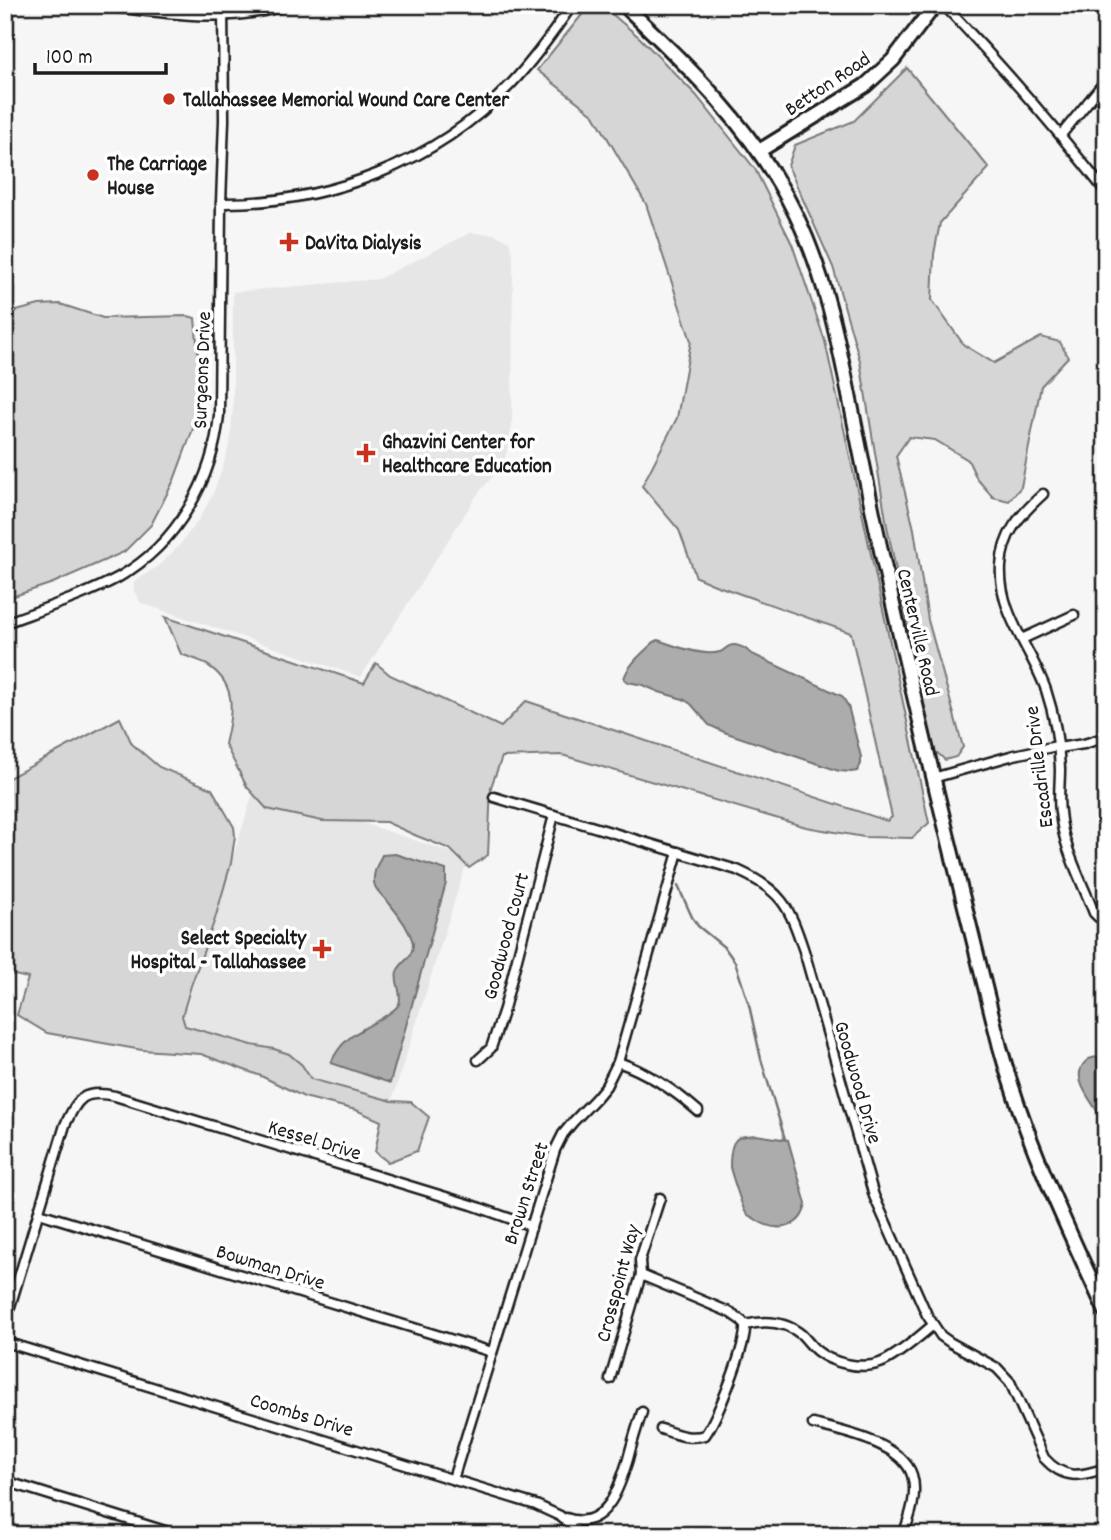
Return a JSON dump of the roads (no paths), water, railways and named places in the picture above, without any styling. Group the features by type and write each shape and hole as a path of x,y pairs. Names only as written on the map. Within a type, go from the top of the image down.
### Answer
{"main road":[{"name":"Centerville Road","path":"624,5 688,66 759,151 796,215 810,248 827,296 933,778 1013,1093 1046,1182 1106,1311"},
{"name":"Betton Road","path":"759,151 866,85 893,60 935,5"}],"street":[{"path":"92,5 209,17 263,11 286,5"},
{"name":"Surgeons Drive","path":"5,623 86,592 120,576 141,562 174,529 205,477 218,432 224,120 223,5"},
{"path":"221,203 274,201 311,194 365,179 413,158 468,122 497,98 532,60 572,5"},
{"path":"944,5 999,63 1106,192"},
{"path":"1061,135 1106,80"},
{"name":"Escadrille Drive","path":"1043,494 1021,514 1005,545 1001,564 1003,598 1013,624 1035,662 1047,693 1060,766 1060,812 1066,845 1094,913 1106,921"},
{"path":"1021,639 1074,615"},
{"path":"933,778 1014,755 1084,744 1106,737"},
{"name":"Goodwood Drive","path":"495,797 737,870 755,878 778,894 787,908 802,947 874,1196 927,1315 942,1336 951,1343 1005,1375 1044,1458 1053,1468 1072,1475 1106,1468"},
{"name":"Goodwood Court","path":"478,1060 491,1048 504,1009 554,815"},
{"name":"Brown Street","path":"453,1479 552,1158 564,1133 606,1086 618,1062 678,852"},
{"path":"618,1062 636,1068 666,1085 698,1111"},
{"name":"Kessel Drive","path":"39,1213 65,1125 77,1101 87,1095 102,1093 472,1205 531,1226"},
{"name":"Crosspoint Way","path":"610,1378 641,1275 640,1260 660,1198"},
{"path":"5,1323 39,1213"},
{"name":"Bowman Drive","path":"39,1213 492,1352"},
{"path":"641,1275 729,1312 742,1321 746,1329 735,1366 705,1435 694,1438 661,1429"},
{"path":"745,1325 777,1323 800,1333 823,1355 855,1365 871,1365 887,1360 933,1325"},
{"name":"Coombs Drive","path":"5,1342 536,1505 560,1516 582,1535"},
{"path":"560,1516 582,1521 603,1511 615,1494 642,1412"},
{"path":"813,1424 874,1441 898,1456 906,1465 912,1474 914,1491 909,1520 903,1535"},
{"path":"5,1481 178,1535"}],"waterway":[{"path":"678,886 698,926 725,948 735,962 785,1139"}],"place":[{"name":"Tallahassee Memorial Wound Care Center","path":"169,99"},
{"name":"The Carriage House","path":"93,175"},
{"name":"DaVita Dialysis","path":"289,242"},
{"name":"Ghazvini Center for Healthcare Education","path":"366,453"},
{"name":"Select Specialty Hospital - Tallahassee","path":"322,949"}]}
